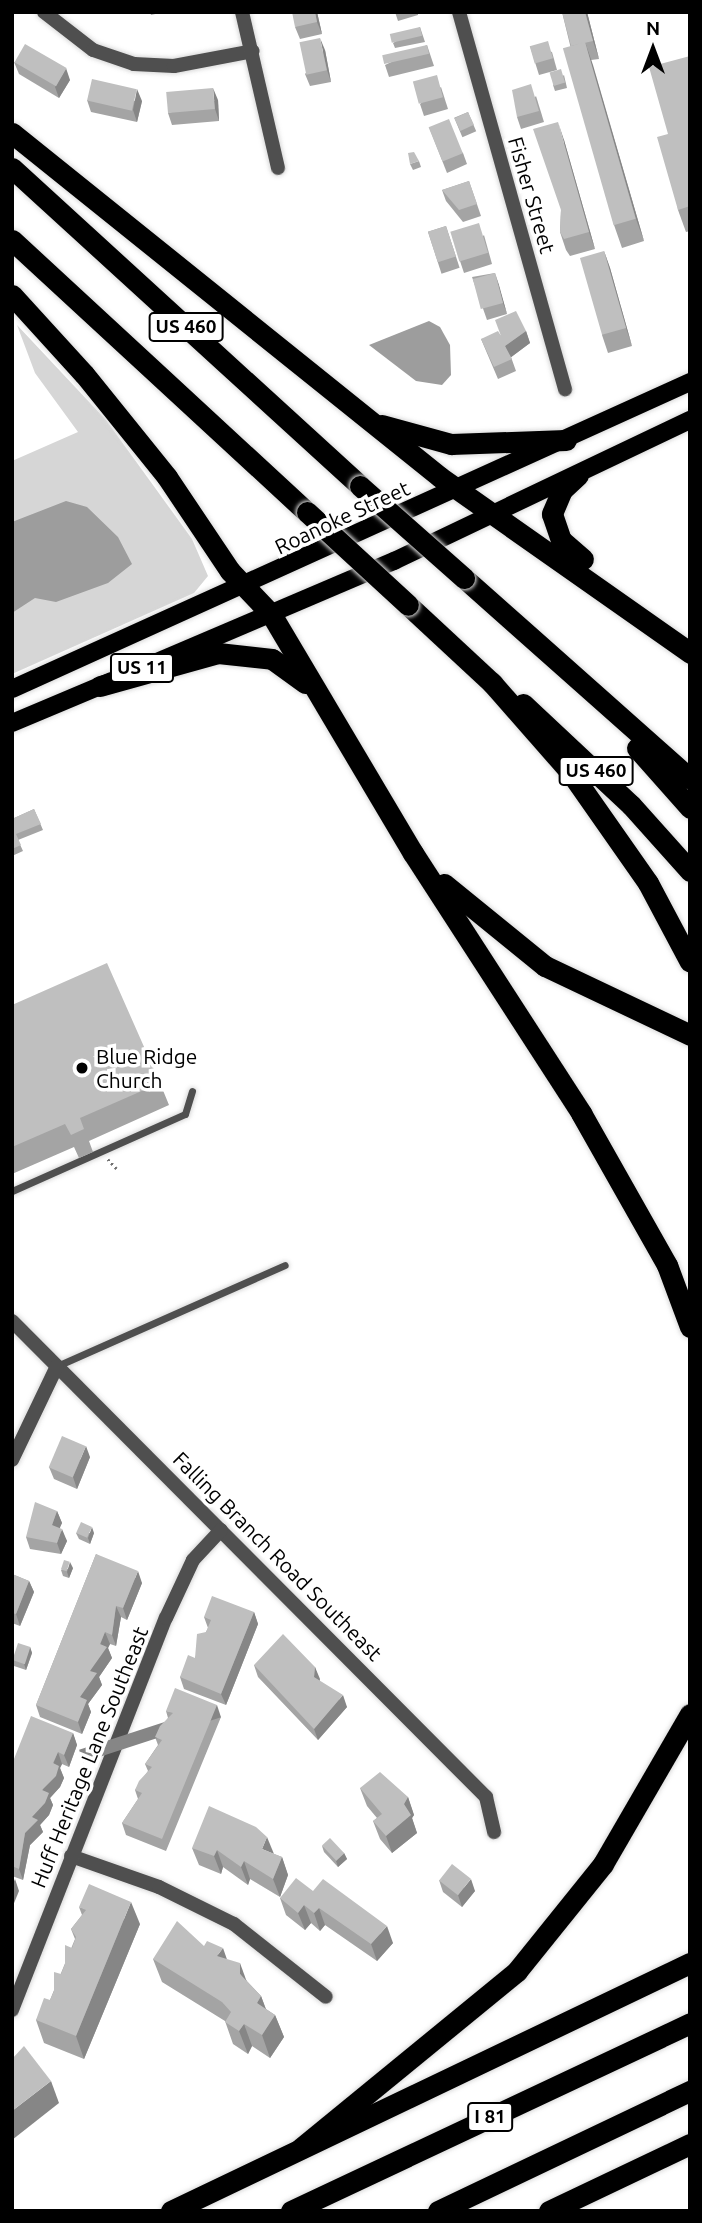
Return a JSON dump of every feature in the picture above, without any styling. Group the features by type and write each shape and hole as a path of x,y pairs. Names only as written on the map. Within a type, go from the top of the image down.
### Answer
{"highway":[{"path":"12,133 370,422 458,489 602,586 690,653"},
{"name":"US 460","path":"12,168 360,486 690,779"},
{"name":"US 460","path":"12,240 492,683 544,719 690,871"},
{"path":"12,295 167,477 244,587 271,614 312,688 413,853 634,1202 667,1265 690,1327"},
{"path":"370,422 452,444 566,440"},
{"path":"578,475 556,499 553,522 602,586"},
{"path":"100,686 218,653 251,653 272,659 312,688"},
{"name":"US 460","path":"560,664 690,808"},
{"path":"492,683 613,827 690,961"},
{"path":"413,853 473,913 545,966 690,1035"},
{"path":"301,2148 517,1971 609,1854 690,1714"},
{"path":"171,2211 690,1963"},
{"name":"I 81","path":"291,2211 690,2023"},
{"path":"438,2211 690,2091"},
{"path":"549,2211 690,2144"}],"main road":[{"name":"Roanoke Street","path":"15,687 244,587 690,382"},
{"name":"US 11","path":"12,723 271,614 497,513 690,420"}],"street":[{"path":"44,12 93,50 134,64 174,66 253,51"},
{"path":"242,12 278,167"},
{"name":"Fisher Street","path":"459,12 565,389"},
{"name":"Falling Branch Road Southeast","path":"12,1321 486,1797 494,1832"},
{"path":"12,1460 57,1366"},
{"name":"Huff Heritage Lane Southeast","path":"12,2010 177,1595 193,1560 221,1530"},
{"path":"71,1856 159,1887 234,1924 326,1997"}],"lane":[{"path":"12,1191 185,1114 192,1091"},
{"path":"57,1366 285,1265"}],"shaded area":[{"path":"429,321 440,327 450,345 451,375 442,385 416,381 369,345"},
{"path":"17,325 106,420 192,539 208,576 194,593 12,674 12,461 78,432 35,373"},
{"path":"66,501 87,507 118,537 132,564 108,583 56,602 35,598 12,613 12,522"}],"building":[{"path":"292,12 315,12 317,22 295,27"},
{"path":"562,12 585,12 593,41 571,46"},
{"path":"420,27 422,36 392,43 390,34"},
{"path":"320,38 327,70 306,75 299,42"},
{"path":"548,41 553,58 535,64 530,46"},
{"path":"585,42 636,219 614,225 563,48"},
{"path":"25,44 67,68 56,86 15,62"},
{"path":"427,45 429,54 384,64 382,55"},
{"path":"690,56 690,206 678,210 657,137 668,134 649,67"},
{"path":"561,69 565,82 554,86 550,73"},
{"path":"437,75 443,97 419,104 413,81"},
{"path":"92,79 137,89 132,111 87,100"},
{"path":"531,84 539,111 517,117 512,90"},
{"path":"213,88 215,109 168,113 166,92"},
{"path":"468,112 474,125 460,131 454,118"},
{"path":"449,119 463,153 442,162 429,127"},
{"path":"558,122 589,232 564,239 560,232 561,210 533,129"},
{"path":"414,152 419,161 410,164 408,153"},
{"path":"469,181 477,204 459,210 442,190"},
{"path":"479,223 488,253 459,261 450,232"},
{"path":"446,226 456,256 438,262 428,232"},
{"path":"604,251 626,328 602,335 580,258"},
{"path":"495,273 503,303 481,309 473,279"},
{"path":"516,311 526,331 505,346 512,359 494,367 481,339 498,331 501,336 495,320"},
{"path":"34,809 41,824 16,834 21,845 12,849 12,819"},
{"name":"Blue Ridge Church","path":"107,963 160,1083 80,1118 84,1129 71,1135 65,1124 12,1147 12,1005"},
{"path":"62,1436 86,1446 73,1477 49,1467"},
{"path":"35,1502 57,1511 52,1525 62,1529 57,1543 26,1537"},
{"path":"81,1522 92,1527 87,1538 76,1533"},
{"path":"96,1554 138,1571 123,1608 116,1606 112,1635 105,1632 100,1644 107,1647 90,1671 97,1673 80,1697 87,1700 78,1722 36,1705"},
{"path":"64,1560 70,1562 67,1571 61,1570"},
{"path":"12,1574 29,1581 16,1614 12,1613"},
{"path":"212,1596 254,1612 221,1694 180,1677 188,1655 195,1658 197,1634 206,1632 211,1620 204,1617"},
{"path":"283,1634 315,1667 314,1677 343,1695 314,1729 254,1665"},
{"path":"18,1643 30,1647 25,1664 12,1660"},
{"path":"175,1688 217,1705 162,1839 122,1823 142,1793 135,1790 139,1781 152,1767 145,1764 162,1740 155,1737 160,1726 173,1713 166,1711"},
{"path":"31,1716 73,1733 64,1755 58,1752 53,1763 59,1766 56,1776 42,1790 49,1793 45,1803 32,1817 38,1820 25,1833 19,1869 12,1866 12,1764"},
{"path":"380,1772 408,1797 404,1804 411,1815 386,1836 373,1821 382,1814 360,1788"},
{"path":"209,1806 256,1827 267,1837 262,1849 282,1857 273,1879 244,1861 241,1867 217,1850 214,1856 192,1848"},
{"path":"330,1838 344,1853 336,1861 322,1846"},
{"path":"452,1864 471,1879 458,1895 439,1881"},
{"path":"296,1878 313,1891 323,1879 387,1926 371,1944 319,1908 314,1913 304,1905 298,1913 280,1898"},
{"path":"89,1884 131,1902 76,2036 36,2020 44,1998 50,2000 54,1991 54,1972 61,1974 65,1964 65,1945 72,1948 76,1937 71,1929 86,1910 79,1907"},
{"path":"177,1921 204,1946 207,1941 223,1948 217,1956 240,1963 240,1974 261,1996 257,2003 275,2015 262,2035 244,2024 239,2031 225,2022 231,2012 222,2002 153,1959"},
{"path":"24,2046 51,2081 12,2111 12,2059"}],"place":[{"name":"Blue Ridge Church","path":"82,1068"}]}
